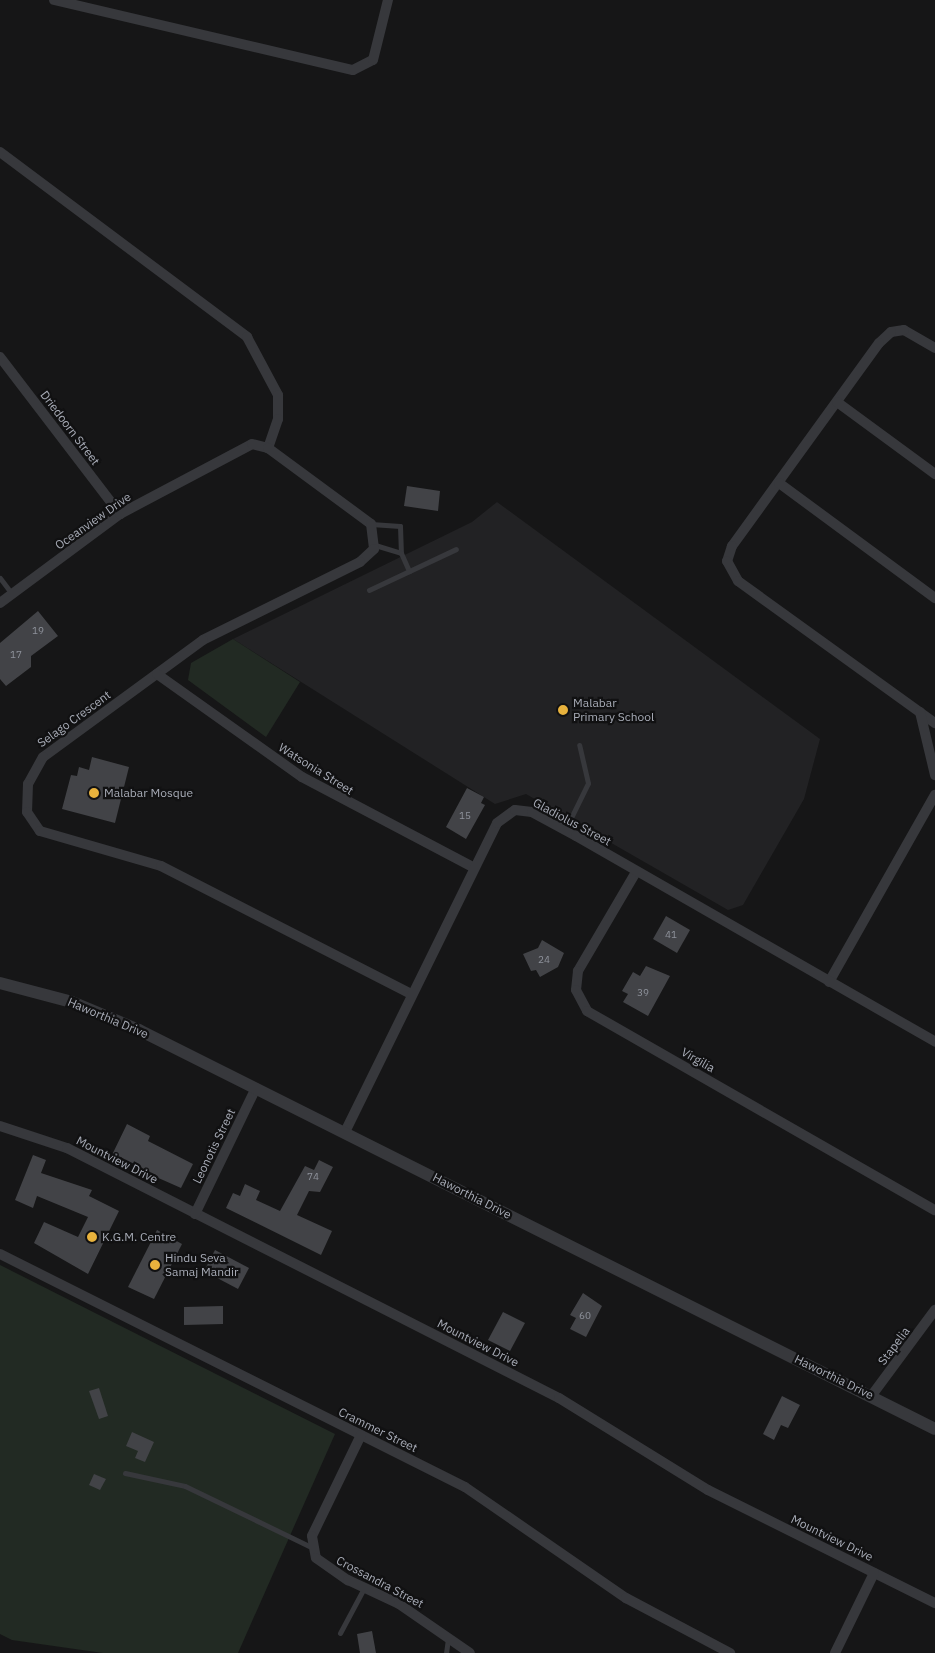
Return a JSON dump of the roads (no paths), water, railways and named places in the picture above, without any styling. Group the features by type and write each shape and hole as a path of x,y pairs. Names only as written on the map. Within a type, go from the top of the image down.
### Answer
{"street":[{"path":"54,0 353,70 373,60 388,0"},
{"path":"0,152 246,336 278,395 278,419 264,446 371,524 375,545"},
{"path":"935,348 910,331 891,332 837,402 729,550 729,570 935,723"},
{"name":"Driedoorn Street","path":"0,357 120,514"},
{"path":"837,402 935,474"},
{"name":"Oceanview Drive","path":"0,603 120,514 241,446 264,446"},
{"path":"778,483 935,598"},
{"name":"Selago Crescent","path":"375,545 360,562 203,640 34,767 28,784 27,812 40,831 161,866 411,994"},
{"name":"Watsonia Street","path":"157,674 302,777 473,868"},
{"path":"920,712 935,775"},
{"path":"829,982 935,795"},
{"name":"Gladiolus Street","path":"345,1132 473,868 497,823 515,810 532,812 565,830 935,1042"},
{"name":"Virgilia","path":"636,872 578,972 576,990 587,1011 935,1210"},
{"name":"Haworthia Drive","path":"0,983 99,1012 345,1132 872,1395 935,1429"},
{"name":"Leonotis Street","path":"196,1214 256,1088"},
{"name":"Mountview Drive","path":"0,1126 67,1148 559,1398 708,1490 935,1603"},
{"name":"Crammer Street","path":"0,1254 482,1496 626,1598 730,1653"},
{"name":"Stapelia","path":"872,1395 935,1310"},
{"path":"311,1547 312,1536 361,1435"},
{"name":"Crossandra Street","path":"311,1547 327,1569 364,1588 448,1637 470,1653"},
{"path":"835,1653 874,1573"}],"lane":[{"path":"371,524 400,526 401,553 409,571"},
{"path":"375,545 401,553"},
{"path":"369,590 456,549"},
{"path":"0,578 12,594"},
{"path":"565,830 588,783 579,745"},
{"path":"125,1473 185,1486 311,1547"},
{"path":"340,1633 364,1588"},
{"path":"446,1653 448,1637"}],"place":[{"name":"Malabar Primary School","path":"563,710"},
{"name":"Malabar Mosque","path":"94,793"},
{"name":"K.G.M. Centre","path":"92,1237"},
{"name":"Hindu Seva Samaj Mandir","path":"155,1265"}]}
